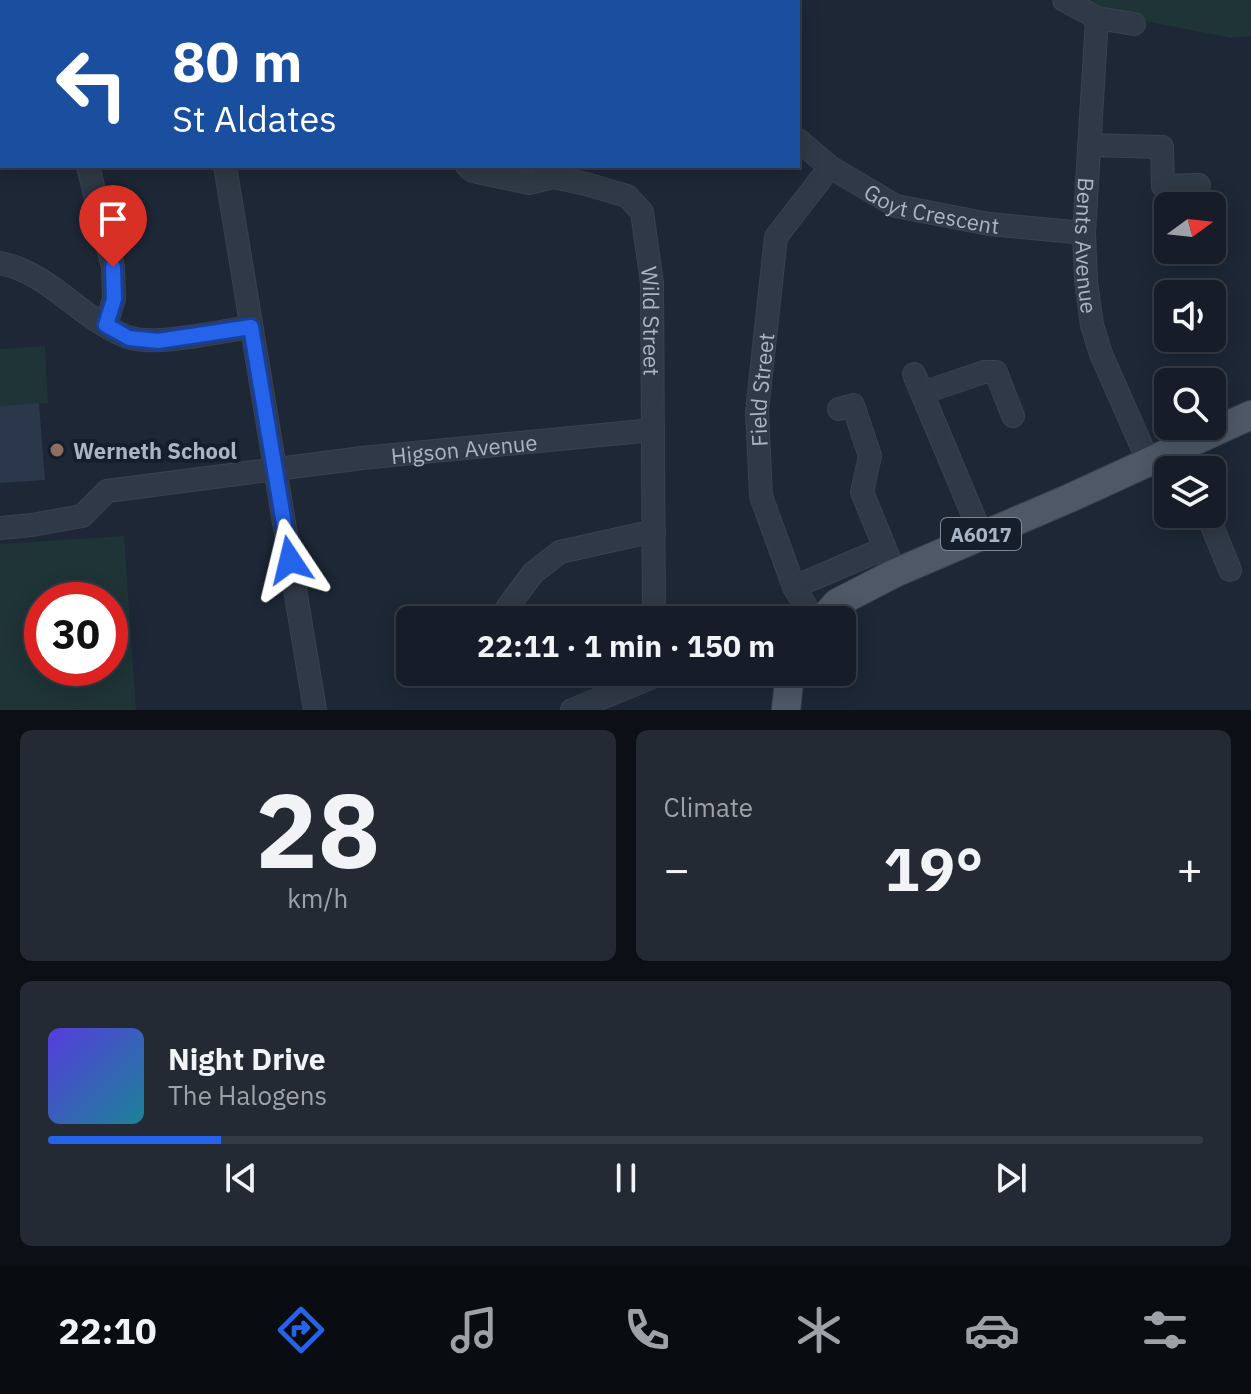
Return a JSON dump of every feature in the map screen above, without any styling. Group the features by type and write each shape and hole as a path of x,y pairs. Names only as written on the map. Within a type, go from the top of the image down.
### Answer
{"main road":[{"name":"A6017","path":"1177,456 1251,415"},
{"name":"A6017","path":"834,606 889,561 981,534 1154,466"},
{"path":"786,710 789,686"}],"street":[{"path":"1064,0 1097,18 1134,24"},
{"name":"Bents Avenue","path":"1097,18 1084,233 1092,325 1112,384 1164,456"},
{"name":"Goyt Crescent","path":"800,142 830,167 896,206 989,224 1084,233"},
{"path":"1089,145 1162,147 1163,186 1199,185"},
{"name":"Field Street","path":"806,606 794,587 761,496 757,411 776,237 830,167"},
{"path":"88,168 113,267 114,299 106,325"},
{"path":"225,168 315,710"},
{"name":"Wild Street","path":"469,168 529,183 553,177 586,184 627,196 642,212 652,283 654,606"},
{"path":"0,263 46,281 76,306 129,338 158,341 251,327"},
{"path":"981,534 918,384 996,372 1013,416"},
{"path":"794,587 889,561 862,492 870,456 853,405 839,409"},
{"name":"Higson Avenue","path":"0,528 82,516 107,491 362,458 653,430"},
{"path":"1213,528 1230,570"},
{"path":"508,606 533,573 560,552 654,531"},
{"path":"572,710 628,686"}],"green space":[{"path":"1076,0 1251,0 1251,36 1232,38 1093,11"},
{"path":"45,346 48,403 0,406 0,349"},
{"path":"124,536 127,582 24,582 24,686 128,686 128,594 136,710 0,710 0,544"}],"building":[{"path":"39,403 45,480 0,483 0,406"}],"place":[{"name":"Werneth School","path":"57,450"}],"route":[{"path":"113,267 114,299 106,325 129,338 158,341 251,327 290,560"}]}
